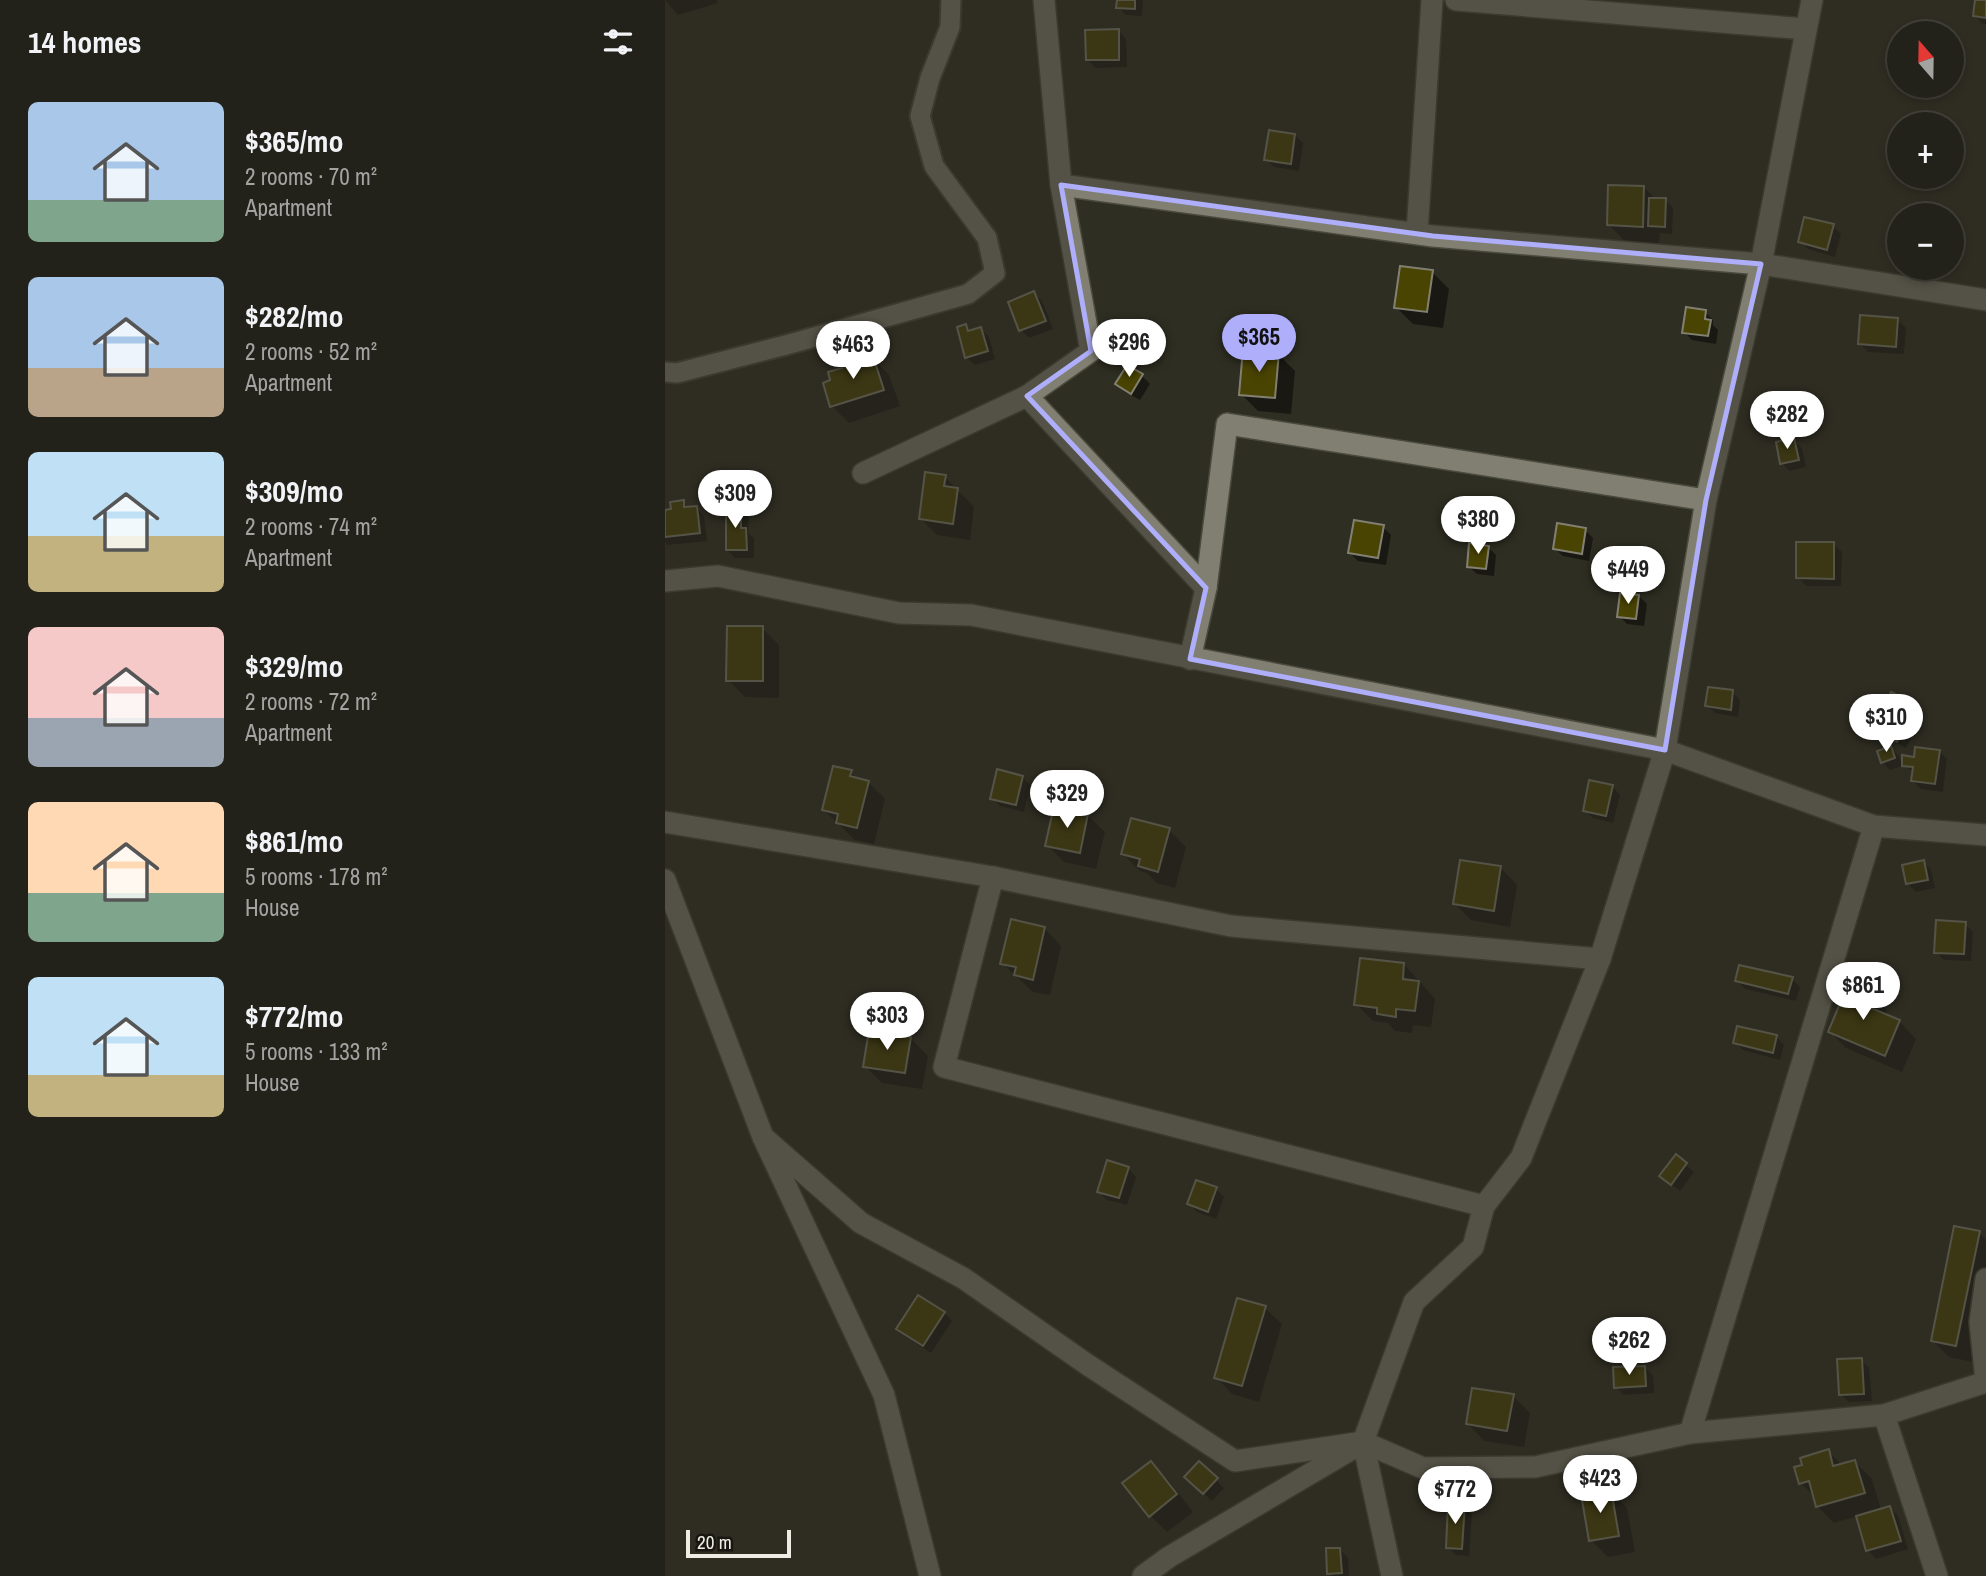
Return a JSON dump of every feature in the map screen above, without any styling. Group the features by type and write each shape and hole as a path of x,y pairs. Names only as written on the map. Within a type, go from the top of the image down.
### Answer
{"street":[{"path":"863,473 1027,396 1091,351 1061,185 1044,0"},
{"path":"1417,233 1432,0"},
{"path":"1456,0 1806,29"},
{"path":"1392,1576 1363,1442 1414,1302 1473,1247 1484,1206 1521,1158 1600,959 1665,750 1706,500 1761,264 1812,0"},
{"path":"1061,185 1417,233 1761,264 1986,300"},
{"path":"1027,396 1206,589"},
{"path":"1190,659 1206,589 1227,424 1706,500"},
{"path":"665,581 718,576 899,613 971,615 1665,750 1874,827 1986,835"},
{"path":"665,822 993,877 1231,926 1600,959"},
{"path":"1690,1433 1874,827"},
{"path":"993,877 944,1067 1484,1206"},
{"path":"665,880 763,1137 884,1395 930,1576"},
{"path":"763,1137 861,1223 963,1278 1088,1365 1235,1461 1363,1442 1423,1468 1535,1467 1690,1433 1884,1415 1986,1382 1980,1322 1986,1279"},
{"path":"1884,1415 1937,1576"},
{"path":"1143,1576 1169,1557 1363,1442"}],"lane":[{"path":"665,372 677,373 772,349 968,294 995,273 987,238 934,166 920,116 930,78 950,27 951,0"}],"highlighted area":[{"path":"1061,185 1433,236 1761,264 1706,500 1665,750 1190,659 1206,588 1027,396 1091,351"}],"building":[{"path":"1117,0 1135,0 1135,9 1116,8"},
{"path":"1975,0 1986,0 1986,18 1973,16"},
{"path":"1119,29 1119,60 1086,60 1085,30"},
{"path":"1269,130 1295,134 1291,164 1264,160"},
{"path":"1608,185 1644,186 1643,227 1607,225"},
{"path":"1649,198 1666,198 1665,227 1648,226"},
{"path":"1804,217 1834,224 1827,250 1798,242"},
{"path":"1400,266 1433,270 1427,312 1394,308"},
{"path":"1034,291 1046,321 1019,331 1008,302"},
{"path":"1686,307 1706,310 1705,319 1711,320 1708,336 1682,333"},
{"path":"1860,315 1898,318 1896,347 1858,344"},
{"path":"966,324 968,331 981,327 988,351 965,358 957,327"},
{"path":"1243,349 1279,352 1275,398 1239,395"},
{"path":"854,354 857,361 873,356 884,390 830,407 823,383 830,380 828,372 842,368 839,359"},
{"path":"1127,365 1143,374 1131,394 1115,384"},
{"path":"1794,438 1799,460 1780,464 1776,442"},
{"path":"925,472 946,475 944,486 958,488 953,524 919,519"},
{"path":"684,500 684,507 697,506 700,533 665,537 665,510 671,509 670,502"},
{"path":"1475,505 1490,507 1486,534 1471,532"},
{"path":"726,507 741,508 741,528 746,528 747,550 726,550"},
{"path":"1354,520 1384,525 1378,558 1348,553"},
{"path":"1557,523 1586,528 1582,554 1553,549"},
{"path":"1796,542 1834,542 1834,579 1796,578"},
{"path":"1469,543 1489,546 1486,569 1467,567"},
{"path":"1620,593 1639,595 1636,619 1617,617"},
{"path":"727,626 763,626 763,681 726,681"},
{"path":"1708,687 1733,690 1731,710 1705,706"},
{"path":"1891,692 1917,705 1897,742 1872,729"},
{"path":"1891,746 1895,758 1881,763 1877,751"},
{"path":"1915,747 1940,750 1935,784 1911,781 1913,767 1902,766 1902,755 1914,757"},
{"path":"833,766 852,770 850,776 869,781 857,828 836,823 838,814 822,810"},
{"path":"997,769 1023,776 1016,805 990,799"},
{"path":"1589,780 1613,785 1606,816 1583,811"},
{"path":"1054,806 1088,814 1080,853 1045,846"},
{"path":"1131,818 1170,828 1158,872 1138,866 1140,859 1121,854"},
{"path":"1460,860 1501,866 1494,911 1453,904"},
{"path":"1924,860 1928,880 1906,884 1902,865"},
{"path":"1011,919 1045,927 1033,980 1014,975 1016,967 1000,964"},
{"path":"1936,920 1966,922 1964,954 1934,953"},
{"path":"1360,958 1404,963 1403,979 1419,981 1415,1011 1396,1009 1396,1017 1377,1014 1377,1008 1354,1005"},
{"path":"1739,965 1793,977 1788,994 1735,981"},
{"path":"1849,982 1871,992 1866,1006 1900,1020 1885,1056 1828,1032"},
{"path":"1737,1026 1777,1035 1773,1053 1733,1043"},
{"path":"869,1030 911,1037 905,1073 863,1067"},
{"path":"1676,1154 1687,1163 1671,1185 1659,1176"},
{"path":"1107,1160 1129,1167 1119,1198 1097,1192"},
{"path":"1196,1180 1217,1187 1208,1212 1187,1204"},
{"path":"1954,1226 1980,1231 1956,1346 1931,1341"},
{"path":"918,1295 945,1312 923,1346 896,1329"},
{"path":"1237,1298 1266,1306 1242,1386 1214,1378"},
{"path":"1862,1358 1864,1394 1839,1395 1837,1359"},
{"path":"1645,1366 1646,1386 1614,1388 1613,1367"},
{"path":"1472,1388 1514,1394 1507,1431 1466,1424"},
{"path":"1829,1449 1833,1466 1855,1460 1865,1493 1816,1507 1809,1481 1799,1484 1794,1467 1802,1465 1800,1458"},
{"path":"1151,1461 1177,1494 1149,1517 1122,1483"},
{"path":"1199,1461 1218,1478 1203,1494 1184,1477"},
{"path":"1611,1489 1619,1536 1589,1541 1581,1494"},
{"path":"1448,1503 1465,1504 1462,1549 1446,1548"},
{"path":"1890,1506 1901,1541 1866,1551 1856,1516"},
{"path":"1326,1548 1340,1548 1342,1573 1327,1574"}]}
